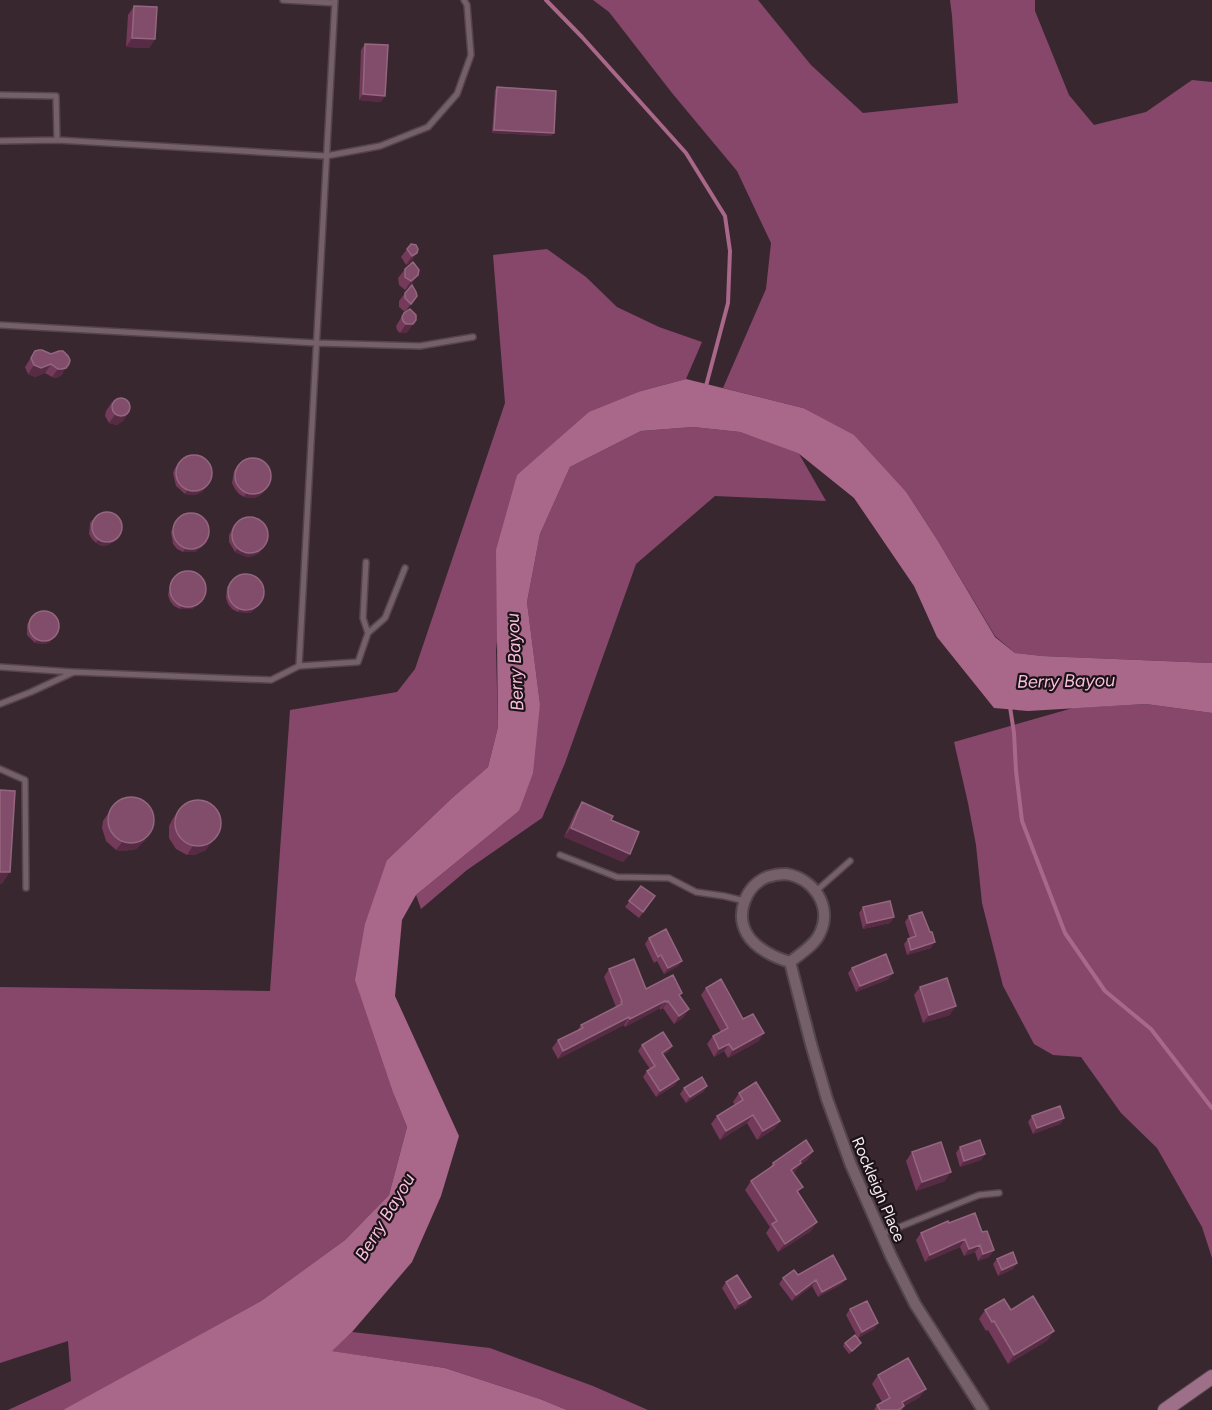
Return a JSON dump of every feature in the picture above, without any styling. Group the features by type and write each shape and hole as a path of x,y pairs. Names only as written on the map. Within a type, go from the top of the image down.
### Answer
{"main road":[{"path":"1165,1410 1212,1377"}],"street":[{"path":"776,874 794,875 808,882 816,891 824,909 823,925 816,940 790,962 781,960 748,937 742,922 742,912 745,901 759,881 776,874"},
{"name":"Rockleigh Place","path":"790,962 827,1099 851,1165 915,1304 982,1410"}],"lane":[{"path":"284,0 334,2 299,666"},
{"path":"0,141 57,140 326,156 380,146 428,128 457,94 471,56 467,5 464,0"},
{"path":"0,94 56,96 57,140"},
{"path":"0,325 316,343 420,346 473,337"},
{"path":"366,562 363,618 368,633"},
{"path":"0,667 271,680 299,666 358,663 368,633 385,618 405,568"},
{"path":"0,704 74,672"},
{"path":"0,770 25,780 27,888"},
{"path":"561,855 616,877 669,878 696,892 745,901"},
{"path":"816,891 850,861"},
{"path":"882,1234 978,1195 999,1193"}],"shaded area":[{"path":"593,0 758,0 811,65 863,113 958,103 950,0 1035,0 1035,11 1069,95 1094,125 1146,112 1192,80 1212,82 1212,663 1015,653 995,636 907,493 803,408 723,388 766,289 771,243 737,171 609,12"},
{"path":"547,249 586,277 617,307 659,327 702,342 686,379 641,391 517,475 496,650 498,727 488,767 387,860 394,1095 407,1127 389,1195 345,1240 261,1301 68,1408 63,1410 8,1410 71,1381 68,1341 0,1363 0,987 270,991 290,710 397,692 415,669 505,403 493,255"},
{"path":"693,427 740,432 798,452 826,501 715,496 636,564 565,763 542,818 467,870 421,909 416,895 519,811 540,704 527,602 540,534 570,467 641,431"},
{"path":"1146,704 1212,713 1212,1258 1202,1227 1157,1148 1121,1113 1081,1057 1053,1055 1034,1044 1003,986 982,903 976,845 954,742 1073,708"},
{"path":"352,1332 490,1348 593,1386 648,1410 567,1410 445,1368 331,1351"}],"water":[{"name":"Berry Bayou","path":"686,379 803,408 854,435 907,493 995,637 1015,653 1212,663 1212,713 1146,704 1028,711 994,708 937,637 914,586 854,498 798,453 740,432 693,427 641,431 570,467 540,534 527,602 540,704 533,773 519,811 416,895 402,920 395,996 459,1136 441,1196 412,1262 352,1332 332,1351 445,1368 567,1410 63,1410 261,1301 345,1240 389,1195 407,1127 355,980 365,924 387,860 488,767 498,727 496,550 517,475 589,412 641,391"}],"building":[{"path":"134,6 157,7 155,39 132,38"},
{"path":"365,44 388,45 385,96 363,94"},
{"path":"497,87 556,91 554,133 494,130"},
{"path":"411,244 416,245 418,249 417,253 412,256 407,249"},
{"path":"413,262 419,270 418,275 411,281 405,277 405,269"},
{"path":"412,285 417,296 411,304 405,298 405,293"},
{"path":"410,309 416,315 416,320 413,324 406,324 402,317"},
{"path":"42,350 51,354 63,351 70,360 69,364 62,369 51,364 41,368 34,365 31,358 35,351"},
{"path":"117,398 125,398 130,403 128,414 117,416 112,411 112,403"},
{"path":"194,455 207,460 212,473 207,486 194,491 181,486 176,473 181,460"},
{"path":"253,458 266,463 271,476 266,489 253,494 240,489 235,476 240,463"},
{"path":"107,512 118,516 122,527 118,538 107,542 96,538 92,527 96,516"},
{"path":"191,513 204,518 209,531 204,544 191,549 178,544 173,531 178,518"},
{"path":"250,517 263,522 268,535 263,548 250,553 237,548 232,535 237,522"},
{"path":"188,571 201,576 206,589 201,602 188,607 175,602 170,589 175,576"},
{"path":"246,574 259,579 264,592 259,605 246,610 233,605 228,592 233,579"},
{"path":"44,611 55,615 59,626 55,637 44,641 33,637 29,626 33,615"},
{"path":"0,790 15,791 10,872 0,872"},
{"path":"131,797 147,804 154,820 147,836 131,843 115,836 108,820 115,804"},
{"path":"198,800 214,807 221,823 214,839 198,846 182,839 175,823 182,807"},
{"path":"582,802 613,816 611,820 639,832 630,854 571,828"},
{"path":"641,886 655,896 643,912 629,901"},
{"path":"890,901 894,917 867,923 863,907"},
{"path":"922,912 935,942 911,950 908,939 916,936 909,916"},
{"path":"666,929 682,961 668,968 661,955 658,957 649,938"},
{"path":"886,954 893,973 860,986 852,968"},
{"path":"634,959 646,989 673,975 682,993 679,995 689,1009 679,1016 668,1001 665,1001 563,1051 558,1040 622,1004 609,969"},
{"path":"947,978 956,1006 929,1015 920,987"},
{"path":"721,979 743,1019 753,1014 764,1033 733,1050 729,1044 719,1049 713,1036 728,1028 706,988"},
{"path":"663,1032 672,1046 662,1053 679,1079 660,1091 647,1071 655,1066 642,1045"},
{"path":"702,1077 707,1086 690,1097 684,1088"},
{"path":"756,1082 780,1121 763,1131 753,1115 726,1131 717,1116 743,1100 739,1093"},
{"path":"1060,1106 1064,1118 1037,1128 1032,1116"},
{"path":"806,1140 813,1151 791,1170 803,1187 797,1191 817,1222 785,1244 772,1224 777,1221 751,1181"},
{"path":"980,1140 985,1154 964,1161 960,1147"},
{"path":"941,1142 951,1172 922,1182 912,1152"},
{"path":"975,1213 982,1232 987,1231 994,1250 983,1254 980,1245 969,1249 965,1239 930,1255 921,1233 948,1221 949,1223"},
{"path":"1013,1252 1017,1263 1002,1270 997,1259"},
{"path":"833,1255 846,1279 822,1292 816,1280 796,1295 783,1278 794,1270 798,1275"},
{"path":"737,1275 751,1297 739,1304 726,1282"},
{"path":"1033,1296 1054,1331 1014,1355 985,1310 1004,1299 1011,1310"},
{"path":"867,1301 878,1323 862,1332 850,1309"},
{"path":"855,1335 861,1343 852,1351 845,1343"},
{"path":"908,1358 926,1389 902,1402 904,1406 898,1410 880,1410 877,1405 890,1398 878,1375"}],"waterway":[{"path":"546,0 686,153 725,216 730,251 728,303 706,386"},
{"path":"1010,707 1022,821 1065,933 1105,991 1151,1029 1212,1108"}]}
